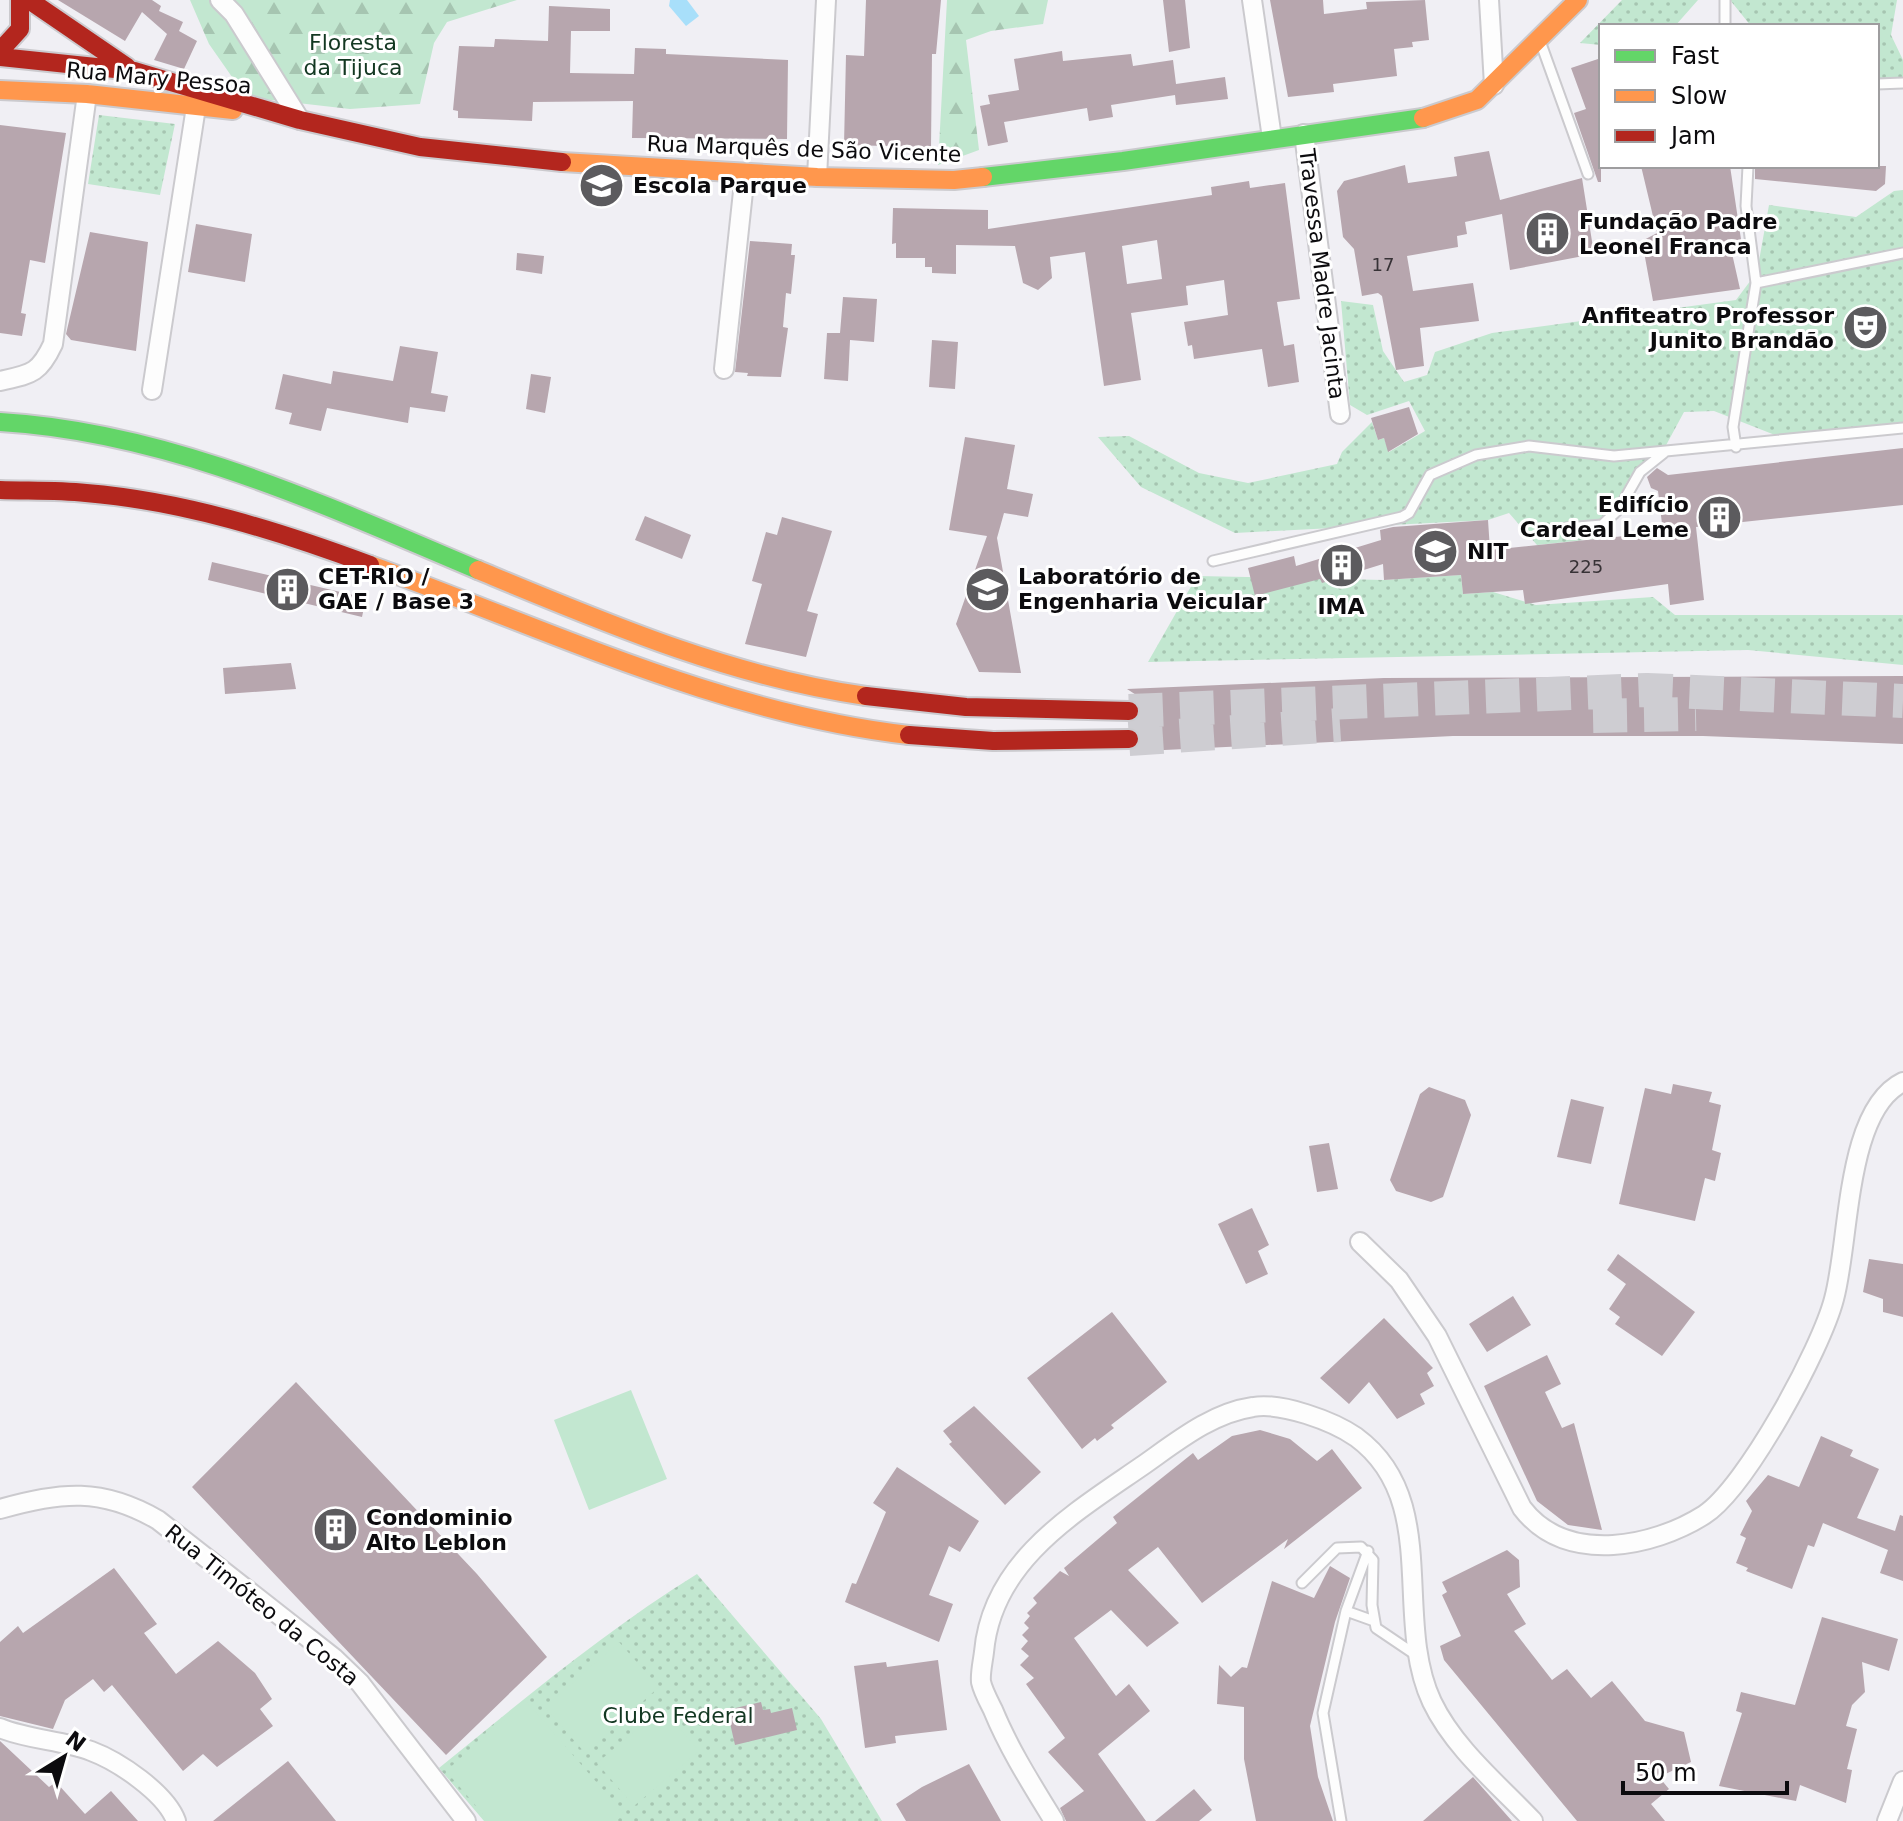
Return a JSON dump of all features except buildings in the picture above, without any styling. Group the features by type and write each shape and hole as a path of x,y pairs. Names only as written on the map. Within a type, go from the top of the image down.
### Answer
{"main road":[{"path":"2,82 4,55 22,28 24,13 20,0"},
{"path":"29,0 134,71"},
{"name":"Rua Marquês de São Vicente","path":"273,113 420,147 495,156 817,177 954,180 1123,161 1438,116 1477,100 1578,0"},
{"name":"Rua Mary Pessoa","path":"4,55 134,71 273,113"},
{"name":"Rua Mary Pessoa","path":"2,82 196,107 273,113"},
{"path":"0,422 46,423 165,447 383,529 584,613 701,656 806,686 933,706 1025,712 1129,711"},
{"path":"0,490 77,494 159,505 274,533 414,579 675,677 858,728 1015,741 1129,739"}],"street":[{"path":"220,0 234,14 300,120"},
{"path":"817,177 826,0"},
{"path":"1252,0 1272,138"},
{"path":"1489,0 1494,85"},
{"path":"0,381 31,374 44,364 53,344 87,94"},
{"path":"152,390 196,107"},
{"name":"Travessa Madre Jacinta","path":"1304,134 1340,414"},
{"path":"724,369 745,173"},
{"path":"1360,1242 1399,1280 1437,1336 1512,1489 1534,1524 1557,1537 1592,1546 1659,1537 1706,1514 1751,1462 1791,1396 1816,1347 1834,1300 1859,1141 1881,1098 1903,1082"},
{"path":"1054,1821 1008,1745 981,1682 985,1636 1004,1586 1051,1529 1197,1427 1254,1406 1310,1414 1356,1437 1391,1474 1409,1519 1412,1608 1419,1657 1432,1702 1459,1744 1533,1821"},
{"name":"Rua Timóteo da Costa","path":"0,1509 43,1497 87,1494 128,1503 158,1520 334,1658 360,1683 466,1821"},
{"path":"0,1728 92,1751 146,1783 172,1810 176,1821"},
{"path":"1887,1821 1903,1781"}],"lane":[{"path":"1725,0 1725,24"},
{"path":"1540,41 1588,174"},
{"path":"1879,84 1903,83"},
{"path":"1736,447 1733,427 1756,283 1746,206 1748,168"},
{"path":"1756,283 1903,253"},
{"path":"1213,561 1402,517 1409,513 1430,475 1476,455 1529,446 1614,456 1736,447 1903,428"},
{"path":"1566,528 1602,525 1619,509 1640,472 1665,452"},
{"path":"1302,1583 1337,1548 1361,1547 1368,1551 1373,1560 1376,1628 1419,1657"},
{"path":"1341,1821 1323,1713 1346,1611 1368,1551"},
{"path":"1346,1611 1374,1621"}],"green space":[{"name":"Floresta da Tijuca","path":"190,0 517,0 447,22 434,43 420,104 350,109 246,97 209,44"},
{"path":"947,0 1048,0 1043,24 991,31 966,40 979,150 938,165"},
{"path":"1622,0 1698,0 1677,24 1599,24 1599,45 1580,43"},
{"path":"1730,0 1897,0 1891,35 1903,60 1903,79 1879,81 1879,24 1749,24"},
{"path":"99,115 175,124 160,195 88,184"},
{"path":"1903,190 1903,422 1780,437 1714,411 1684,412 1664,449 1627,482 1614,509 1598,522 1594,539 1537,545 1509,513 1488,520 1235,533 1141,487 1098,437 1129,436 1199,473 1248,483 1337,464 1342,452 1372,422 1378,440 1384,438 1389,452 1425,431 1409,401 1367,415 1350,405 1341,301 1373,305 1383,351 1404,382 1427,375 1435,352 1492,333 1736,300 1757,272 1769,205 1856,217 1894,191"},
{"path":"1461,575 1463,594 1493,592 1536,605 1653,597 1675,615 1903,615 1903,665 1748,650 1148,662 1197,576 1384,580"},
{"path":"631,1390 667,1479 589,1510 554,1420"},
{"name":"Clube Federal","path":"697,1574 821,1719 882,1821 484,1821 439,1768 597,1643"},
{"path":"619,1642 659,1687 585,1753 545,1707"},
{"path":"526,1701 624,1814 616,1821 489,1821 446,1771"},
{"path":"662,1708 699,1751 634,1806 597,1763"}],"water":[{"path":"670,0 687,0 699,16 686,26 669,6"}],"tunnel":[{"path":"1129,711 1647,690 1903,701"},
{"path":"1593,716 1696,714"},
{"path":"1129,739 1340,725"}],"traffic: fast":[{"path":"983,177 1123,161 1423,118"},
{"path":"0,422 124,440 185,456 304,497 478,570"}],"traffic: slow":[{"path":"1423,118 1477,100 1578,0"},
{"path":"0,90 87,94 233,110"},
{"path":"562,162 817,177 954,180 983,177"},
{"path":"370,565 702,689 839,724 909,735"},
{"path":"478,570 620,628 717,661 766,676 866,696"}],"traffic: jam":[{"path":"0,51 20,29 20,0"},
{"path":"29,0 127,67"},
{"path":"0,57 134,71 300,120 420,147 562,162"},
{"path":"0,490 75,492 194,510 266,529 370,565"},
{"path":"866,696 966,707 1129,711"},
{"path":"909,735 993,741 1129,739"}],"place":[{"name":"Escola Parque","path":"602,185"},
{"name":"Fundação Padre Leonel Franca","path":"1548,234"},
{"name":"Anfiteatro Professor Junito Brandão","path":"1865,328"},
{"name":"Edifício Cardeal Leme","path":"1720,517"},
{"name":"NIT","path":"1436,551"},
{"name":"IMA","path":"1341,565"},
{"name":"CET-RIO / GAE / Base 3","path":"287,589"},
{"name":"Laboratório de Engenharia Veicular","path":"987,589"},
{"name":"Condominio Alto Leblon","path":"335,1530"}]}
